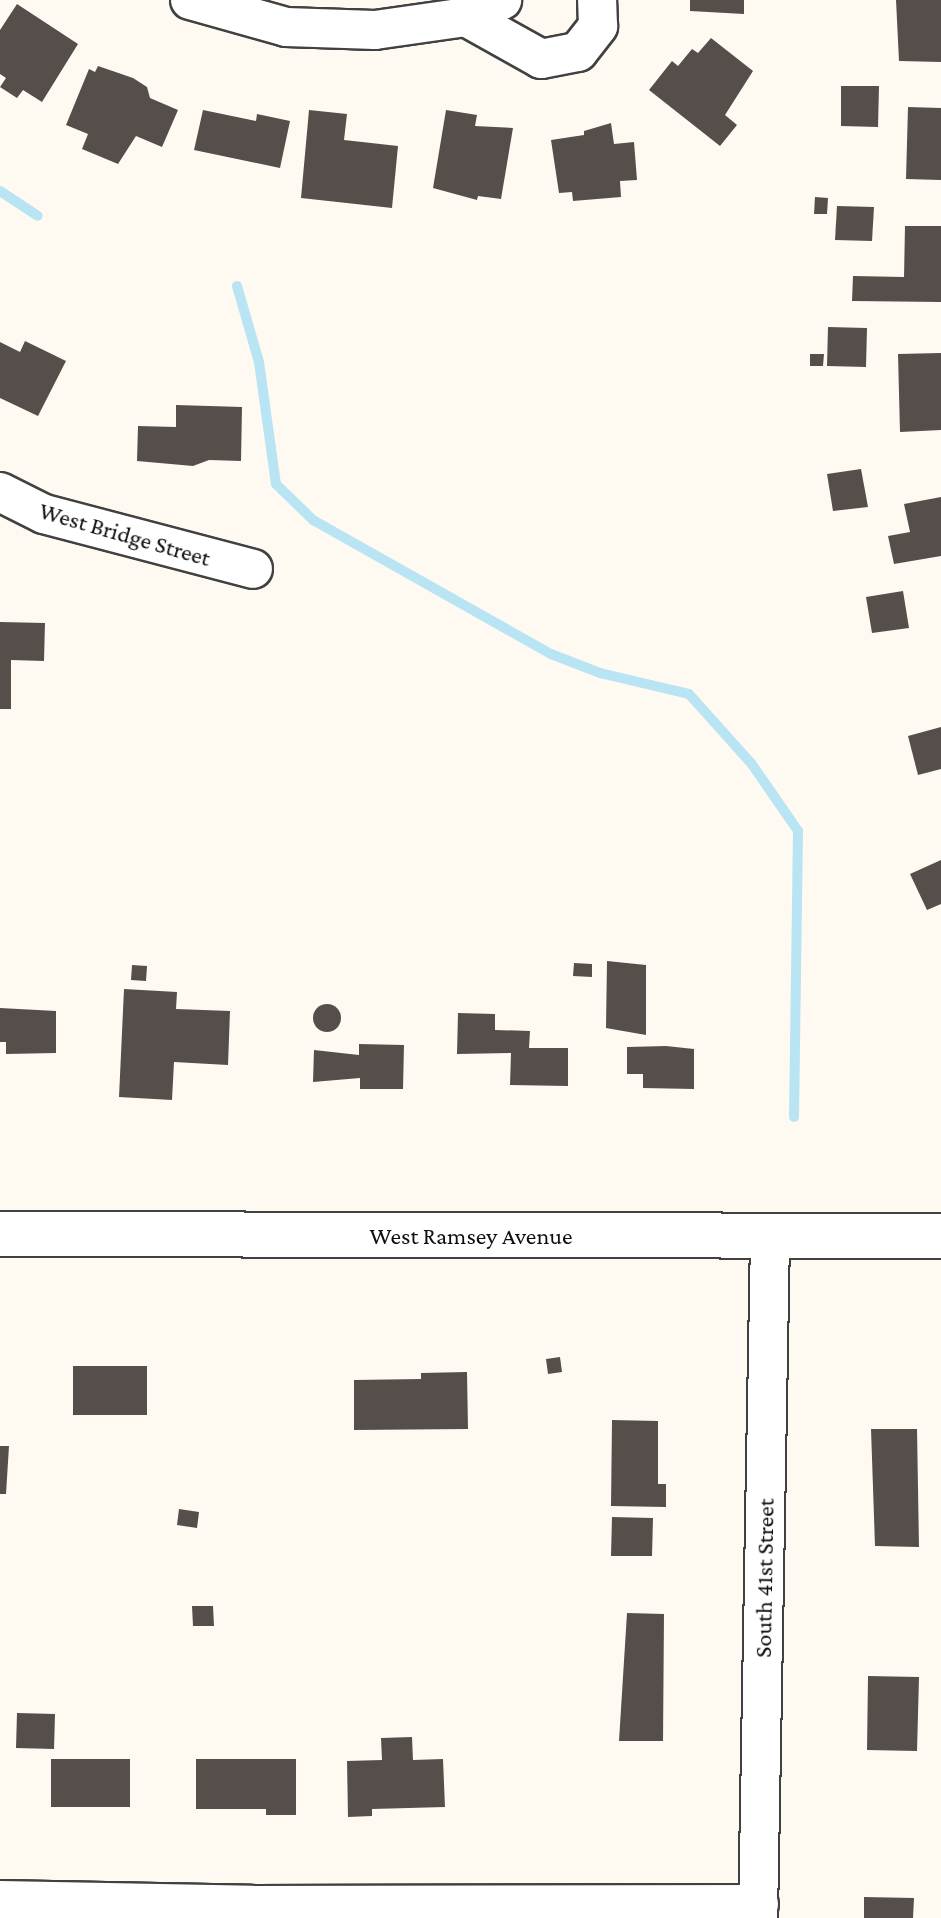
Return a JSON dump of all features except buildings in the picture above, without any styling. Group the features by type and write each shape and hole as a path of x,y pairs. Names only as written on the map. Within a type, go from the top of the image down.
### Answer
{"street":[{"path":"190,0 286,27 375,30 466,17 502,0"},
{"path":"466,17 541,59 578,52 598,26 597,0"},
{"name":"West Bridge Street","path":"0,492 44,514 253,569"},
{"name":"West Ramsey Avenue","path":"0,1234 941,1236"},
{"name":"South 41st Street","path":"758,1911 770,1238"},
{"path":"0,1900 252,1912 758,1911"}],"waterway":[{"path":"0,191 38,216"},
{"path":"237,286 259,362 276,484 313,520 551,654 600,673 689,694 751,763 798,831 794,1117"}]}
